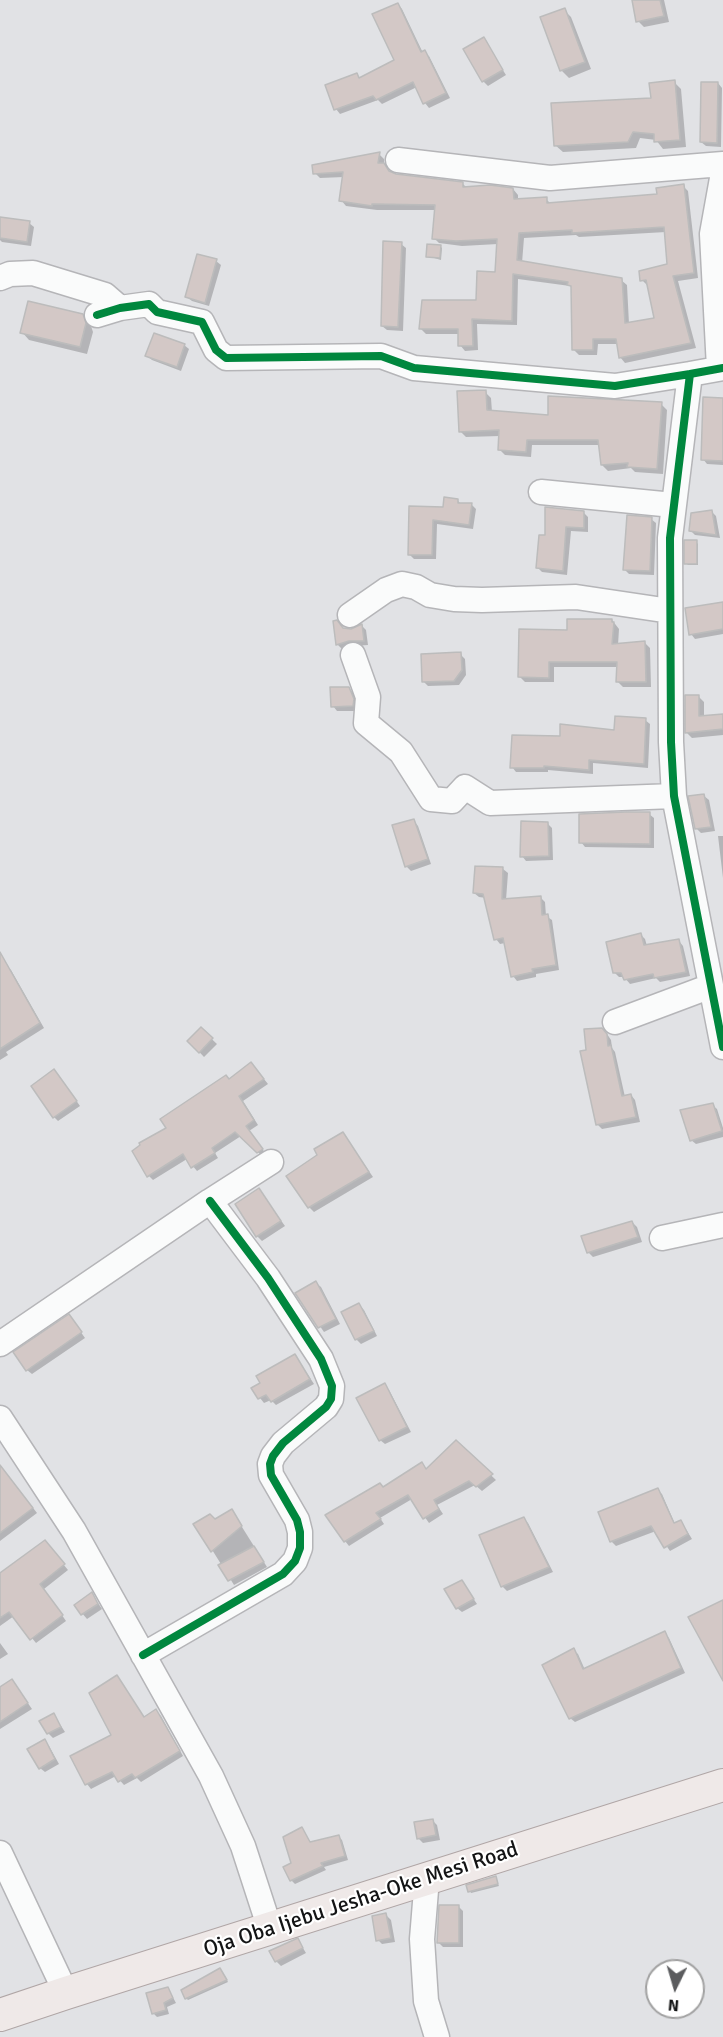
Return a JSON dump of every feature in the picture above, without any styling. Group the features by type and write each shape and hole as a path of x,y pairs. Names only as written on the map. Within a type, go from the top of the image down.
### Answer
{"main road":[{"name":"Oja Oba Ijebu Jesha-Oke Mesi Road","path":"0,2015 723,1785"}],"street":[{"path":"398,160 550,177 723,164"},
{"path":"97,315 120,308 149,304 157,312 202,322 216,350 226,358 381,356 414,368 615,386 721,368 712,234 723,173"},
{"path":"0,278 10,274 33,273 105,295 120,308"},
{"path":"690,374 670,538 671,742 674,796 723,1047"},
{"path":"541,492 673,504"},
{"path":"350,615 386,590 402,584 416,587 430,595 454,599 576,597 670,611"},
{"path":"352,655 368,697 366,723 401,752 431,799 452,801 465,787 490,803 674,796"},
{"path":"615,1022 711,986"},
{"path":"0,1344 271,1162"},
{"path":"143,1655 283,1574 295,1561 300,1548 297,1520 271,1475 270,1464 283,1443 326,1407 331,1399 332,1386 321,1359 268,1278 210,1201"},
{"path":"662,1238 723,1225"},
{"path":"0,1418 74,1531 211,1776 243,1846 270,1929"},
{"path":"0,1853 66,1993"},
{"path":"427,1878 423,1939 426,2001 437,2037"}],"building":[{"path":"632,0 660,0 664,16 636,22"},
{"path":"398,3 421,52 425,50 446,93 423,104 413,82 376,100 373,96 334,110 325,85 357,73 359,78 394,60 372,14"},
{"path":"565,8 585,62 560,71 540,17"},
{"path":"484,37 503,70 482,82 463,49"},
{"path":"675,80 680,140 654,142 654,134 633,132 628,142 554,146 551,103 651,98 649,83"},
{"path":"701,82 718,82 717,143 700,142"},
{"path":"380,152 378,163 384,163 389,171 396,174 463,182 463,187 490,185 513,188 514,199 547,197 547,203 657,194 656,188 684,184 694,273 673,276 691,343 619,358 616,339 593,339 593,350 572,350 571,286 567,285 568,282 513,274 512,321 472,319 473,346 458,346 458,329 419,329 422,300 476,300 477,271 495,272 497,239 456,241 432,239 435,205 372,204 372,206 339,201 343,172 313,174 312,165","holes":["664,227 667,264 639,271 640,281 646,280 654,318 625,323 622,278 517,260 519,233 572,230 572,233"]},
{"path":"0,217 30,221 27,242 0,238"},
{"path":"383,241 402,242 398,327 381,326"},
{"path":"427,244 441,245 440,258 426,257"},
{"path":"197,254 217,259 205,303 185,297"},
{"path":"28,301 83,314 86,323 80,347 20,333"},
{"path":"154,333 185,344 177,367 145,356"},
{"path":"486,390 487,410 548,415 548,396 662,402 657,469 627,467 628,463 601,465 598,440 527,440 526,452 498,450 499,430 459,432 457,391"},
{"path":"703,397 723,398 723,461 701,460"},
{"path":"444,497 458,499 458,503 472,503 469,525 433,520 432,555 408,555 409,506 443,507"},
{"path":"545,507 584,511 584,528 566,527 563,571 536,568 539,535 545,535"},
{"path":"712,510 716,535 689,531 691,513"},
{"path":"627,515 652,517 650,571 623,570"},
{"path":"684,540 697,540 697,564 684,564"},
{"path":"723,602 723,629 689,635 685,608"},
{"path":"567,619 612,619 614,622 612,644 645,641 646,682 616,682 617,662 549,662 549,678 518,677 519,629 567,630"},
{"path":"337,620 343,628 351,629 362,624 364,641 349,641 336,645 333,621"},
{"path":"461,652 462,670 454,681 422,682 421,654"},
{"path":"330,687 349,687 354,699 353,706 331,707"},
{"path":"685,695 699,695 699,716 723,714 723,729 685,733"},
{"path":"615,716 646,718 644,764 589,760 589,770 544,766 544,768 510,768 512,735 560,736 560,724 614,730"},
{"path":"704,794 711,827 695,829 688,796"},
{"path":"650,812 650,844 579,843 579,814"},
{"path":"414,819 428,859 405,867 392,825"},
{"path":"521,821 548,822 549,856 520,857"},
{"path":"475,866 503,867 502,899 541,896 542,915 548,914 556,965 532,969 533,972 511,977 503,938 494,940 483,894 473,893"},
{"path":"641,933 644,945 679,939 686,972 654,978 653,974 624,980 621,973 613,973 606,942"},
{"path":"0,952 40,1023 0,1049"},
{"path":"201,1027 213,1038 199,1053 187,1041"},
{"path":"602,1028 607,1034 608,1046 611,1045 622,1096 631,1094 636,1117 596,1125 580,1051 586,1050 584,1029"},
{"path":"251,1062 264,1079 239,1096 254,1120 246,1126 263,1149 257,1153 235,1132 212,1148 215,1153 191,1168 183,1154 147,1177 132,1151 140,1145 139,1143 166,1128 160,1119 226,1075 229,1079"},
{"path":"54,1069 77,1101 53,1118 31,1086"},
{"path":"713,1103 722,1131 690,1141 680,1110"},
{"path":"343,1132 369,1172 308,1208 286,1176 317,1155 314,1149"},
{"path":"259,1188 281,1221 256,1237 235,1204"},
{"path":"632,1221 638,1237 587,1253 581,1236"},
{"path":"316,1281 336,1319 318,1328 295,1293"},
{"path":"359,1303 374,1331 355,1340 341,1312"},
{"path":"69,1314 82,1332 26,1371 13,1352"},
{"path":"295,1354 310,1379 271,1402 266,1395 258,1399 251,1388 260,1383 256,1376"},
{"path":"385,1383 407,1427 379,1441 356,1398"},
{"path":"456,1440 493,1474 476,1487 469,1481 434,1500 439,1509 423,1519 408,1495 376,1513 381,1519 344,1542 325,1515 380,1483 383,1487 422,1462 426,1469"},
{"path":"0,1465 33,1508 0,1533"},
{"path":"658,1488 674,1523 681,1520 688,1534 664,1548 651,1526 610,1542 598,1512"},
{"path":"232,1509 242,1526 211,1552 193,1524 210,1514 215,1519"},
{"path":"524,1517 549,1567 501,1587 479,1535"},
{"path":"45,1540 65,1564 40,1584 63,1615 30,1640 9,1612 0,1618 0,1573"},
{"path":"254,1546 264,1562 228,1581 218,1565"},
{"path":"462,1580 474,1599 456,1609 444,1589"},
{"path":"92,1592 98,1604 81,1615 74,1605"},
{"path":"723,1600 723,1681 688,1617"},
{"path":"665,1631 681,1668 569,1719 542,1665 574,1648 583,1669"},
{"path":"117,1675 144,1717 156,1709 180,1751 135,1778 132,1774 118,1782 112,1772 85,1785 70,1756 111,1735 89,1693"},
{"path":"12,1679 28,1703 0,1722 0,1687"},
{"path":"54,1713 61,1727 47,1734 39,1721"},
{"path":"45,1739 55,1759 39,1769 27,1749"},
{"path":"433,1819 436,1835 417,1839 414,1822"},
{"path":"302,1827 310,1842 339,1835 345,1856 321,1863 323,1866 290,1881 283,1867 291,1863 283,1837"},
{"path":"496,1876 498,1884 468,1892 466,1885"},
{"path":"439,1905 459,1905 459,1943 437,1943"},
{"path":"386,1913 391,1938 376,1941 372,1916"},
{"path":"298,1938 303,1948 275,1962 269,1951"},
{"path":"220,1968 227,1980 185,1999 181,1990"},
{"path":"168,1987 173,1998 164,2003 166,2010 152,2014 146,1993"}],"cycle path":[{"path":"97,315 120,308 149,304 157,312 202,322 216,350 226,358 381,356 414,368 615,386 690,374"},
{"path":"723,368 690,374 670,538 671,742 674,796 723,1047"},
{"path":"143,1655 283,1574 295,1561 300,1548 297,1520 271,1475 270,1464 283,1443 326,1407 331,1399 332,1386 321,1359 268,1278 210,1201"}]}
